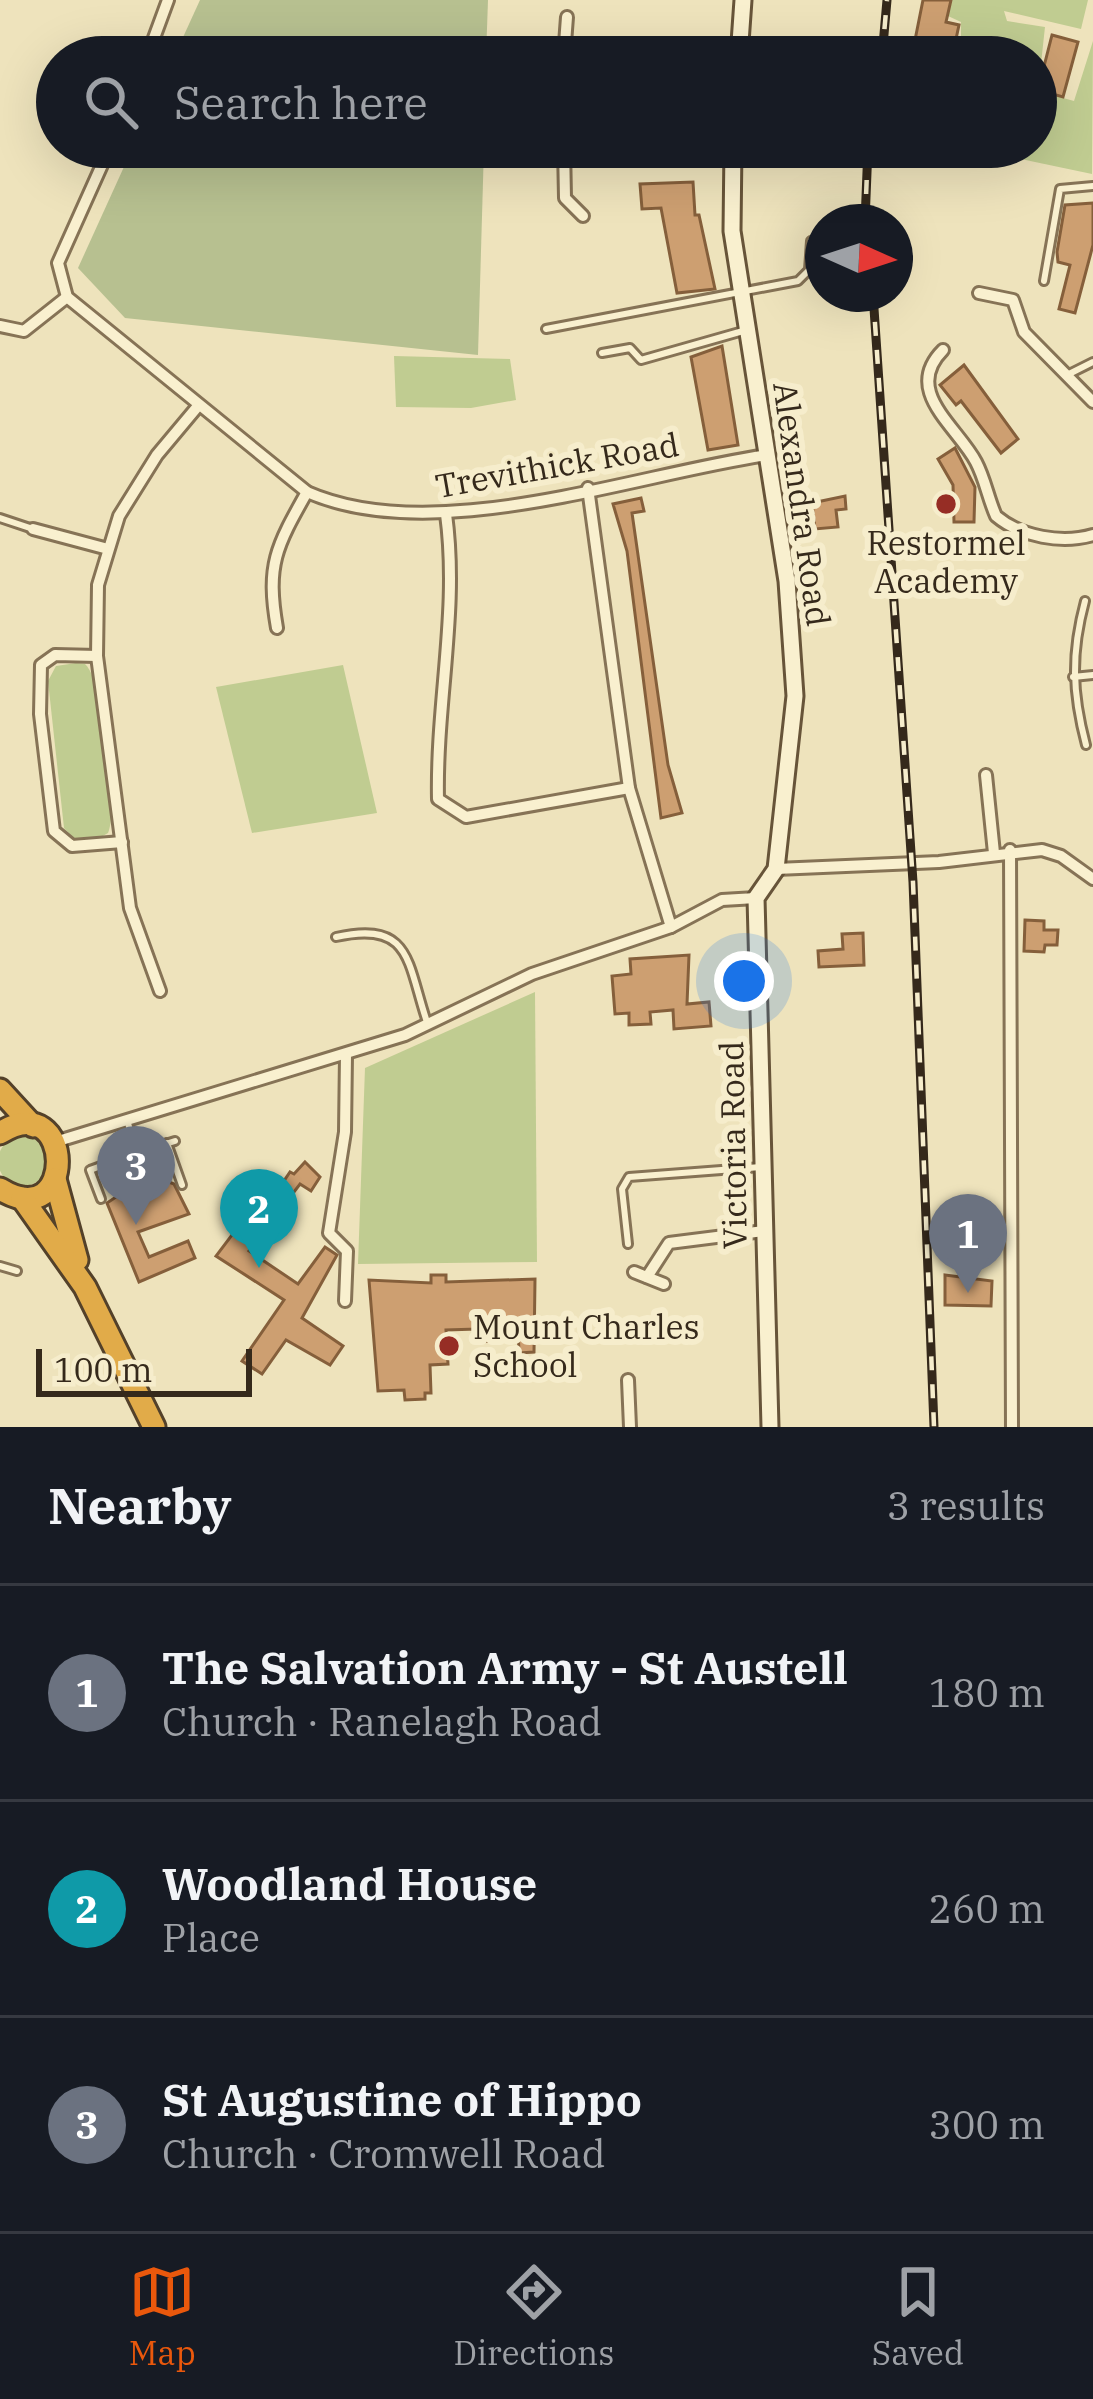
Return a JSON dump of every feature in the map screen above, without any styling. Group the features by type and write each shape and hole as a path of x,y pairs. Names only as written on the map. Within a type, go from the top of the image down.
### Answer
{"highway":[{"path":"0,1090 55,1142 60,1162 56,1179 85,1287"},
{"path":"0,1133 33,1126"},
{"path":"0,1189 22,1198 39,1195 56,1179"},
{"path":"22,1198 85,1287 151,1427"}],"street":[{"path":"155,36 168,0"},
{"path":"740,36 743,0"},
{"path":"566,36 567,17"},
{"path":"0,326 24,331 67,297 58,263 101,168"},
{"path":"564,168 565,198 583,216"},
{"name":"Alexandra Road","path":"733,168 732,231 787,581 795,696 776,868"},
{"path":"979,293 1013,300 1024,332 1093,402"},
{"name":"Trevithick Road","path":"67,297 307,492 353,509 446,514 767,455"},
{"path":"944,350 926,378 932,401 974,458 996,516 1038,536 1062,540 1093,535"},
{"path":"160,991 130,908 97,656 98,585 119,516 157,454 198,406"},
{"path":"588,488 629,788 671,927"},
{"path":"277,628 269,580 283,534 307,492"},
{"path":"446,514 453,613 436,726 438,799 466,817 629,788"},
{"path":"33,529 108,549"},
{"path":"97,656 55,655 41,665 40,714 54,831 72,846 122,842"},
{"path":"986,775 994,853"},
{"path":"1010,850 1012,1427"},
{"path":"55,1142 346,1055 428,1025 532,974 671,927 722,900 757,898 776,868 938,862 1010,850 1061,856 1093,879"},
{"name":"Victoria Road","path":"757,898 770,1427"},
{"path":"345,1301 347,1251 328,1232 345,1132 346,1055"},
{"path":"664,1284 640,1274 674,1241 764,1231"},
{"path":"628,1380 630,1427"}],"lane":[{"path":"1044,281 1060,189 1093,186"},
{"path":"546,328 742,292 804,278 805,273"},
{"path":"602,353 630,348 640,360 747,330"},
{"path":"1067,375 1093,362"},
{"path":"0,518 33,529"},
{"path":"1085,601 1072,648 1086,745"},
{"path":"1073,676 1093,675"},
{"path":"336,937 371,930 394,938 404,950 428,1025"},
{"path":"127,1120 137,1153"},
{"path":"101,1199 90,1170 171,1142 182,1185"},
{"path":"628,1244 622,1189 629,1177 764,1167"},
{"path":"0,1266 17,1271"}],"green space":[{"path":"200,0 488,0 487,36 184,36"},
{"path":"951,0 1088,0 1081,29 1004,11 1007,21 1045,27 1044,36 961,36 961,22 948,16"},
{"path":"1093,41 1092,174 1057,167 1057,96 1074,101"},
{"path":"123,168 483,168 478,355 125,318 78,268"},
{"path":"394,356 510,359 516,400 471,408 396,407"},
{"path":"85,664 92,676 109,746 111,819 108,833 94,841 75,840 64,828 48,681 56,666"},
{"path":"343,665 377,813 252,833 216,687"},
{"path":"535,992 537,1262 358,1264 365,1068"},
{"path":"13,1138 33,1138 46,1151 46,1171 33,1184 13,1184 0,1171 0,1151"}],"building":[{"path":"923,0 951,0 946,22 959,25 957,36 916,36"},
{"path":"1057,36 1078,42 1063,97 1057,95"},
{"path":"693,182 695,215 699,215 715,289 677,293 661,208 642,209 640,184"},
{"path":"1093,203 1093,245 1075,313 1059,309 1070,265 1058,262 1057,252 1065,205"},
{"path":"722,346 738,445 708,450 691,357"},
{"path":"964,365 1018,439 1001,453 961,401 956,405 940,385"},
{"path":"955,448 975,487 974,522 954,522 953,485 938,459"},
{"path":"845,496 846,509 836,510 838,527 815,529 812,503"},
{"path":"641,498 644,511 632,513 668,765 682,813 661,818 627,551 613,504"},
{"path":"1025,920 1044,921 1044,930 1058,930 1057,945 1045,945 1044,952 1024,951"},
{"path":"863,933 864,965 819,967 818,951 843,949 842,934"},
{"path":"689,955 687,1004 709,1002 711,1026 674,1029 673,1010 650,1012 651,1024 629,1025 629,1013 615,1014 612,976 631,974 630,959"},
{"path":"305,1162 320,1177 311,1191 300,1184 249,1251 298,1284 325,1247 337,1255 302,1318 343,1346 330,1365 286,1340 262,1374 242,1361 284,1300 216,1256 250,1211 254,1214 266,1196 271,1200 290,1172 294,1174"},
{"path":"139,1170 174,1184 189,1214 138,1232 149,1257 188,1241 195,1258 139,1282 107,1203 119,1195 113,1180"},
{"path":"431,1275 446,1275 446,1282 535,1279 534,1352 519,1353 518,1327 494,1328 495,1341 478,1342 477,1329 446,1330 448,1364 430,1365 431,1393 425,1393 425,1399 405,1400 404,1390 378,1391 369,1280 431,1283"},
{"path":"945,1275 992,1281 991,1306 945,1305"}],"railway":[{"path":"884,36 887,0"},
{"path":"866,204 867,168"},
{"path":"874,312 913,882 934,1427"}],"place":[{"name":"Restormel Academy","path":"946,504"},
{"name":"St Augustine of Hippo","path":"136,1225"},
{"name":"Woodland House","path":"259,1268"},
{"name":"The Salvation Army - St Austell","path":"968,1293"},
{"name":"Mount Charles School","path":"449,1346"}]}
